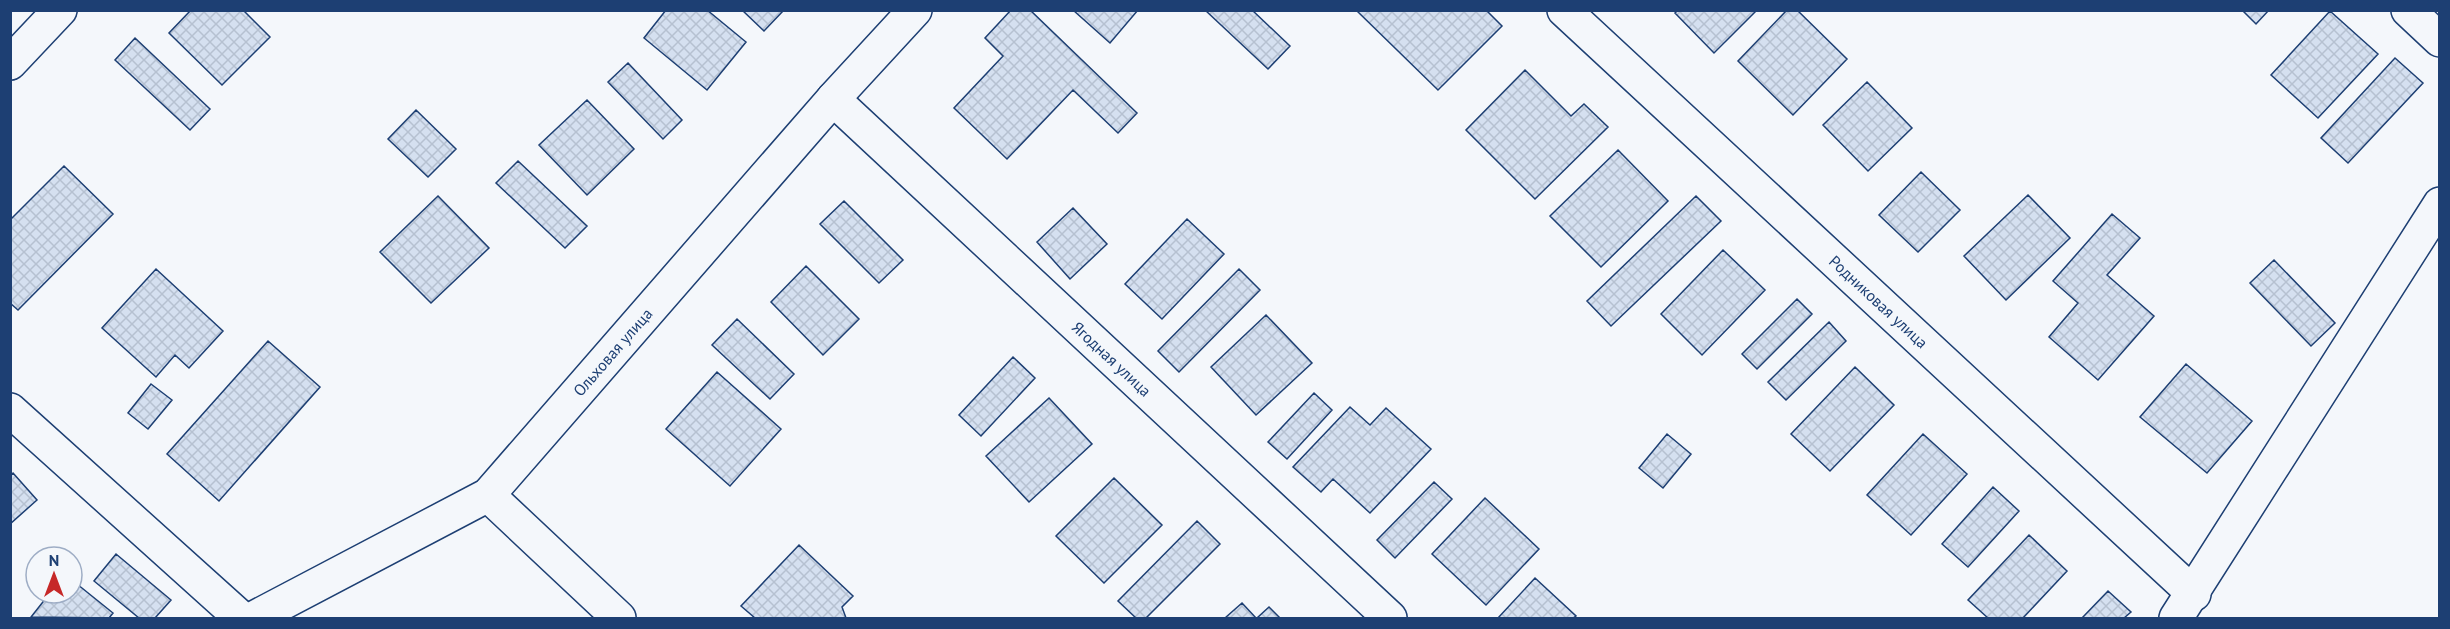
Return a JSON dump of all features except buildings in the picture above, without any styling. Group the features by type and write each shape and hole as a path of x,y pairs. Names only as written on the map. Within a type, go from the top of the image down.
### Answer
{"street":[{"path":"10,63 60,10"},
{"name":"Ольховая улица","path":"254,618 488,495 833,99 915,10"},
{"name":"Родниковая улица","path":"1564,10 2185,606"},
{"path":"2408,10 2439,40"},
{"name":"Ягодная улица","path":"833,99 1390,618"},
{"path":"2185,606 2439,204"},
{"path":"10,410 241,618"},
{"path":"488,495 619,618"}]}
